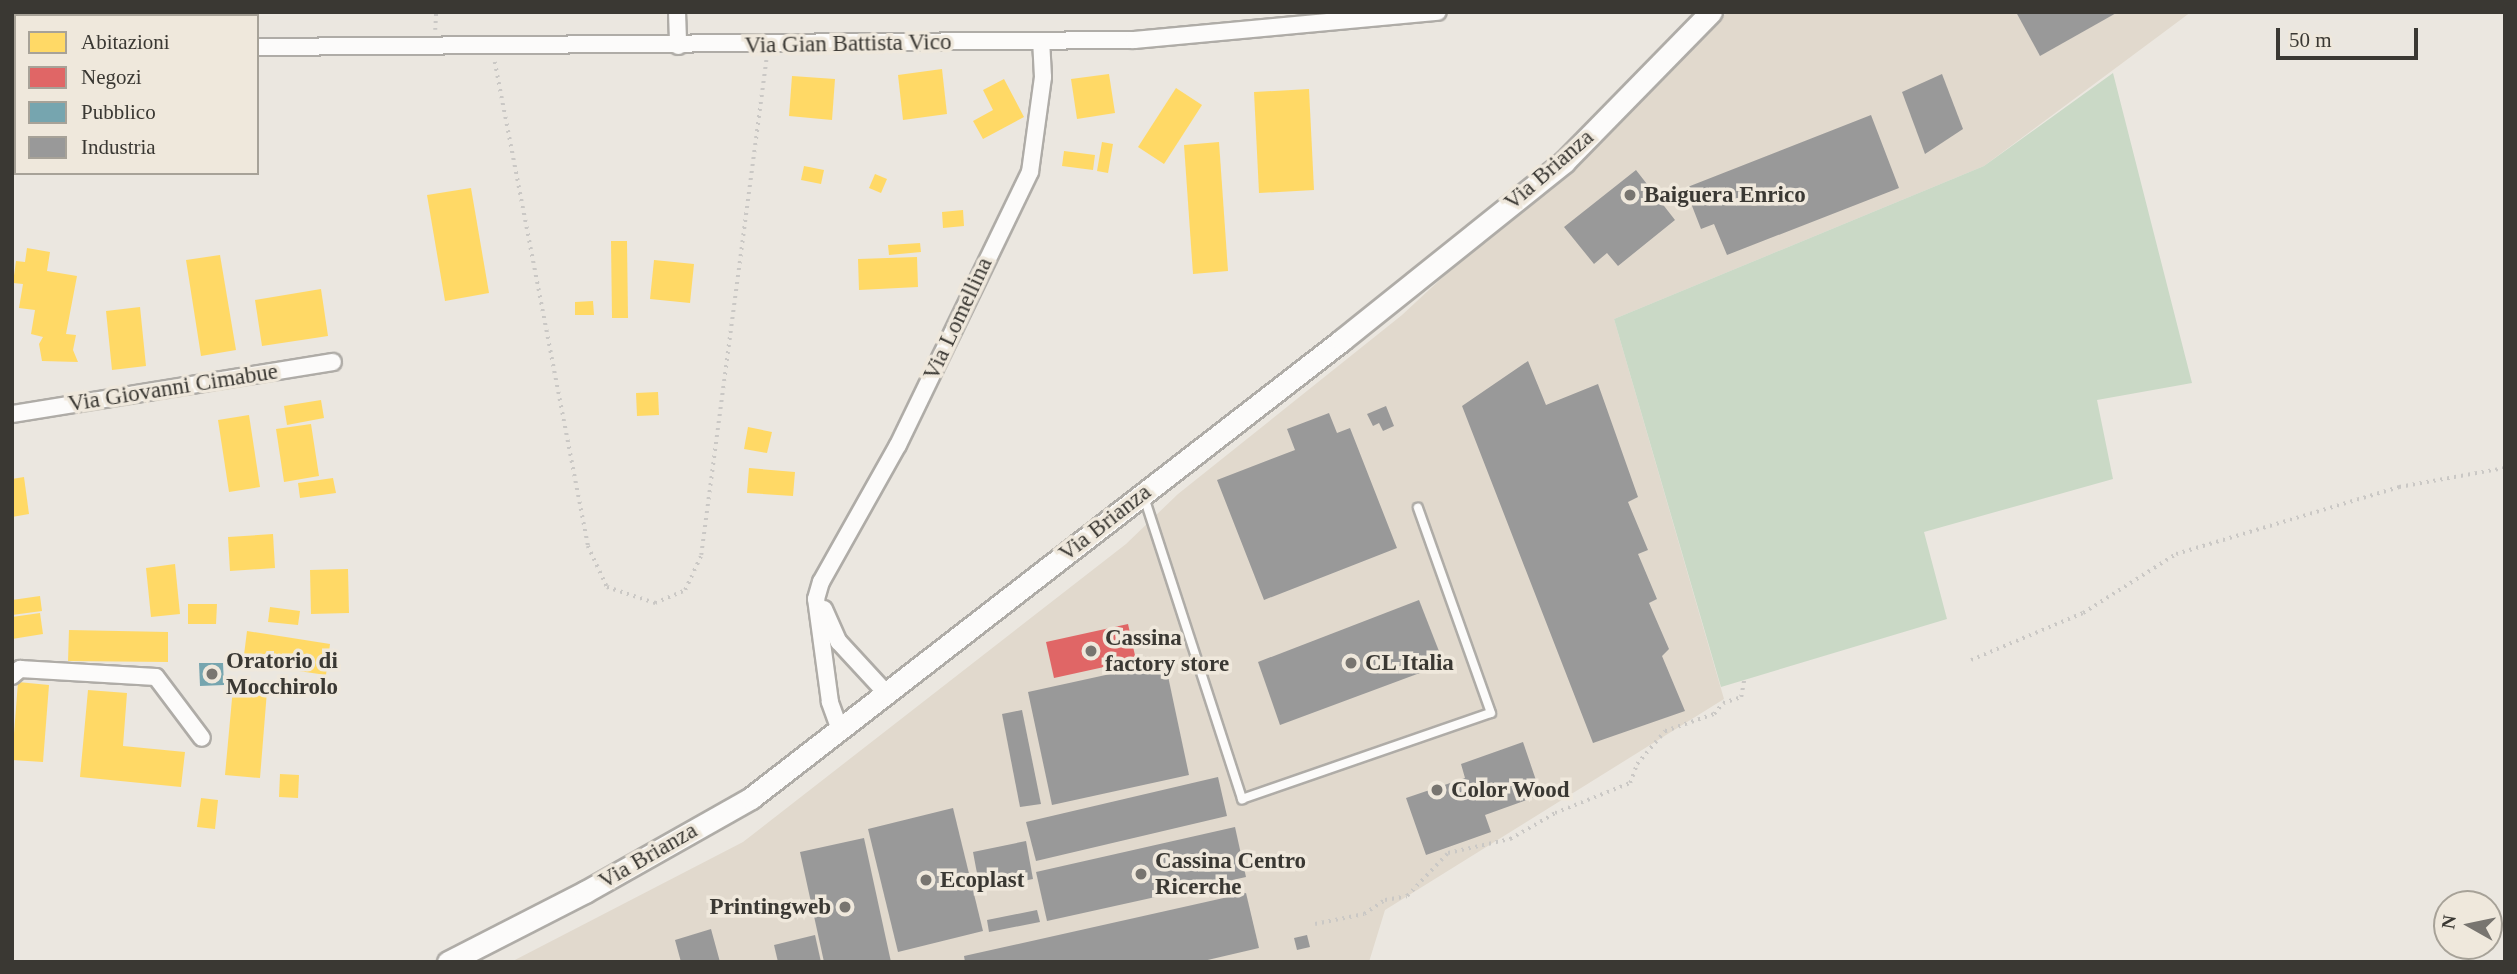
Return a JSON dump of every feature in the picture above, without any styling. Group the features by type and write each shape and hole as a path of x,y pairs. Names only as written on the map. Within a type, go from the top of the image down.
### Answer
{"street":[{"path":"677,12 678,46"},
{"path":"1312,24 1331,12"},
{"name":"Via Gian Battista Vico","path":"259,47 678,46 1134,40 1438,12"},
{"name":"Via Brianza","path":"448,962 585,892 751,798 1564,162 1711,12"},
{"name":"Via Lomellina","path":"840,730 824,663 816,598 821,582 898,445 1030,172 1043,77 1041,41"},
{"name":"Via Giovanni Cimabue","path":"12,414 333,362"},
{"path":"821,582 824,608 839,642 887,694"},
{"path":"12,676 20,669 156,677 202,738"}],"lane":[{"path":"1143,494 1242,799 1491,713 1419,508"}],"path":[{"path":"492,46 588,546 607,587 655,603 685,590 701,555 768,45"},
{"path":"1971,660 2083,613 2176,554 2399,487 2505,468"},
{"path":"1315,924 1364,914 1385,900 1407,896 1448,853 1510,839 1555,813 1630,783 1637,764 1665,731 1714,714 1723,703 1741,697 1744,680"}],"shaded area":[{"path":"1728,12 2191,12 1984,166 1614,319 1724,699 1385,910 1369,962 511,962 743,842 1126,544 1178,494 1402,315"}],"green space":[{"path":"2113,73 2192,383 2097,400 2113,479 1924,532 1947,619 1721,687 1614,319 1984,166"}],"building: Abitazioni":[{"path":"942,69 947,114 903,120 898,75"},
{"path":"1109,74 1115,113 1077,119 1071,79"},
{"path":"792,76 835,79 832,120 789,116"},
{"path":"1004,79 1024,117 983,139 973,121 993,110 983,90"},
{"path":"1176,88 1202,105 1164,164 1138,147"},
{"path":"1309,89 1314,190 1259,193 1254,92"},
{"path":"1102,142 1113,144 1108,173 1097,171"},
{"path":"1219,142 1228,271 1193,274 1184,145"},
{"path":"1064,151 1095,155 1093,170 1062,166"},
{"path":"804,166 824,170 821,184 801,180"},
{"path":"875,174 887,179 881,193 869,188"},
{"path":"471,188 489,293 445,301 427,195"},
{"path":"963,210 964,226 943,228 942,212"},
{"path":"611,241 627,241 628,318 612,318"},
{"path":"920,243 921,252 889,255 888,245"},
{"path":"27,248 50,252 47,271 77,276 66,334 76,335 73,350 78,362 42,361 39,344 43,337 31,334 35,310 19,308 23,284 13,283 16,261 25,262"},
{"path":"220,255 236,350 201,356 186,260"},
{"path":"917,257 918,287 859,290 858,259"},
{"path":"654,260 694,264 690,303 650,299"},
{"path":"321,289 328,336 262,346 255,300"},
{"path":"593,301 594,315 575,315 575,302"},
{"path":"140,307 146,366 112,370 106,311"},
{"path":"658,392 659,415 637,416 636,393"},
{"path":"321,400 324,418 287,425 284,406"},
{"path":"249,415 260,487 229,492 218,420"},
{"path":"311,424 319,476 284,482 276,429"},
{"path":"748,427 772,432 767,453 744,449"},
{"path":"749,468 795,472 793,496 747,493"},
{"path":"24,477 29,514 12,517 12,479"},
{"path":"333,478 336,493 300,498 298,483"},
{"path":"273,534 275,568 230,571 228,537"},
{"path":"175,564 180,614 151,617 146,568"},
{"path":"348,569 349,613 311,614 310,570"},
{"path":"40,596 42,611 12,615 12,600"},
{"path":"188,604 217,604 216,624 188,624"},
{"path":"270,607 300,611 298,625 268,622"},
{"path":"40,613 43,634 12,639 12,617"},
{"path":"69,630 168,632 168,662 68,661"},
{"path":"247,631 330,644 326,675 243,663"},
{"path":"18,682 49,685 43,762 12,760"},
{"path":"233,688 267,691 260,778 225,775"},
{"path":"88,690 127,693 123,746 185,752 181,787 80,777"},
{"path":"280,774 299,775 298,798 279,797"},
{"path":"201,798 218,800 215,829 197,827"}],"building: Negozi":[{"name":"Cassina factory store","path":"1128,624 1136,660 1054,678 1046,642"}],"building: Pubblico":[{"name":"Oratorio di Mocchirolo","path":"199,663 223,663 224,685 200,686"}],"building: Industria":[{"path":"2016,12 2118,12 2040,56"},
{"path":"1942,74 1963,129 1925,154 1902,92"},
{"path":"1871,115 1899,188 1727,255 1714,224 1701,229 1685,188"},
{"name":"Baiguera Enrico","path":"1636,170 1675,220 1618,266 1607,253 1594,264 1564,227"},
{"path":"1528,361 1546,405 1598,384 1638,497 1628,502 1648,550 1638,554 1657,599 1649,603 1669,649 1662,656 1685,711 1593,743 1462,406"},
{"path":"1386,406 1394,426 1383,431 1379,423 1373,426 1367,414"},
{"path":"1329,413 1337,433 1350,428 1397,548 1264,600 1217,480 1295,450 1287,429"},
{"name":"CL Italia","path":"1419,600 1444,664 1280,725 1258,662"},
{"path":"1165,662 1189,775 1052,805 1028,692"},
{"path":"1022,710 1041,804 1020,807 1002,714"},
{"path":"1523,742 1541,795 1485,815 1491,832 1426,855 1406,798 1465,778 1461,764"},
{"path":"1218,777 1227,816 1036,861 1026,822"},
{"name":"Ecoplast","path":"953,808 983,931 898,952 868,829"},
{"name":"Cassina Centro Ricerche","path":"1235,827 1246,877 1047,921 1036,872"},
{"name":"Printingweb","path":"864,838 891,962 824,962 800,852"},
{"path":"1026,841 1033,879 980,889 973,852"},
{"path":"1246,893 1259,948 1199,962 965,962 964,956"},
{"path":"1037,910 1040,922 989,932 987,920"},
{"path":"711,929 720,962 681,962 675,940"},
{"path":"815,935 821,962 778,962 774,945"},
{"path":"1307,935 1310,947 1297,950 1294,938"}],"place":[{"name":"Baiguera Enrico","path":"1630,195"},
{"name":"Cassina factory store","path":"1091,651"},
{"name":"CL Italia","path":"1351,663"},
{"name":"Oratorio di Mocchirolo","path":"212,674"},
{"name":"Color Wood","path":"1437,790"},
{"name":"Cassina Centro Ricerche","path":"1141,874"},
{"name":"Ecoplast","path":"926,880"},
{"name":"Printingweb","path":"845,907"}]}
